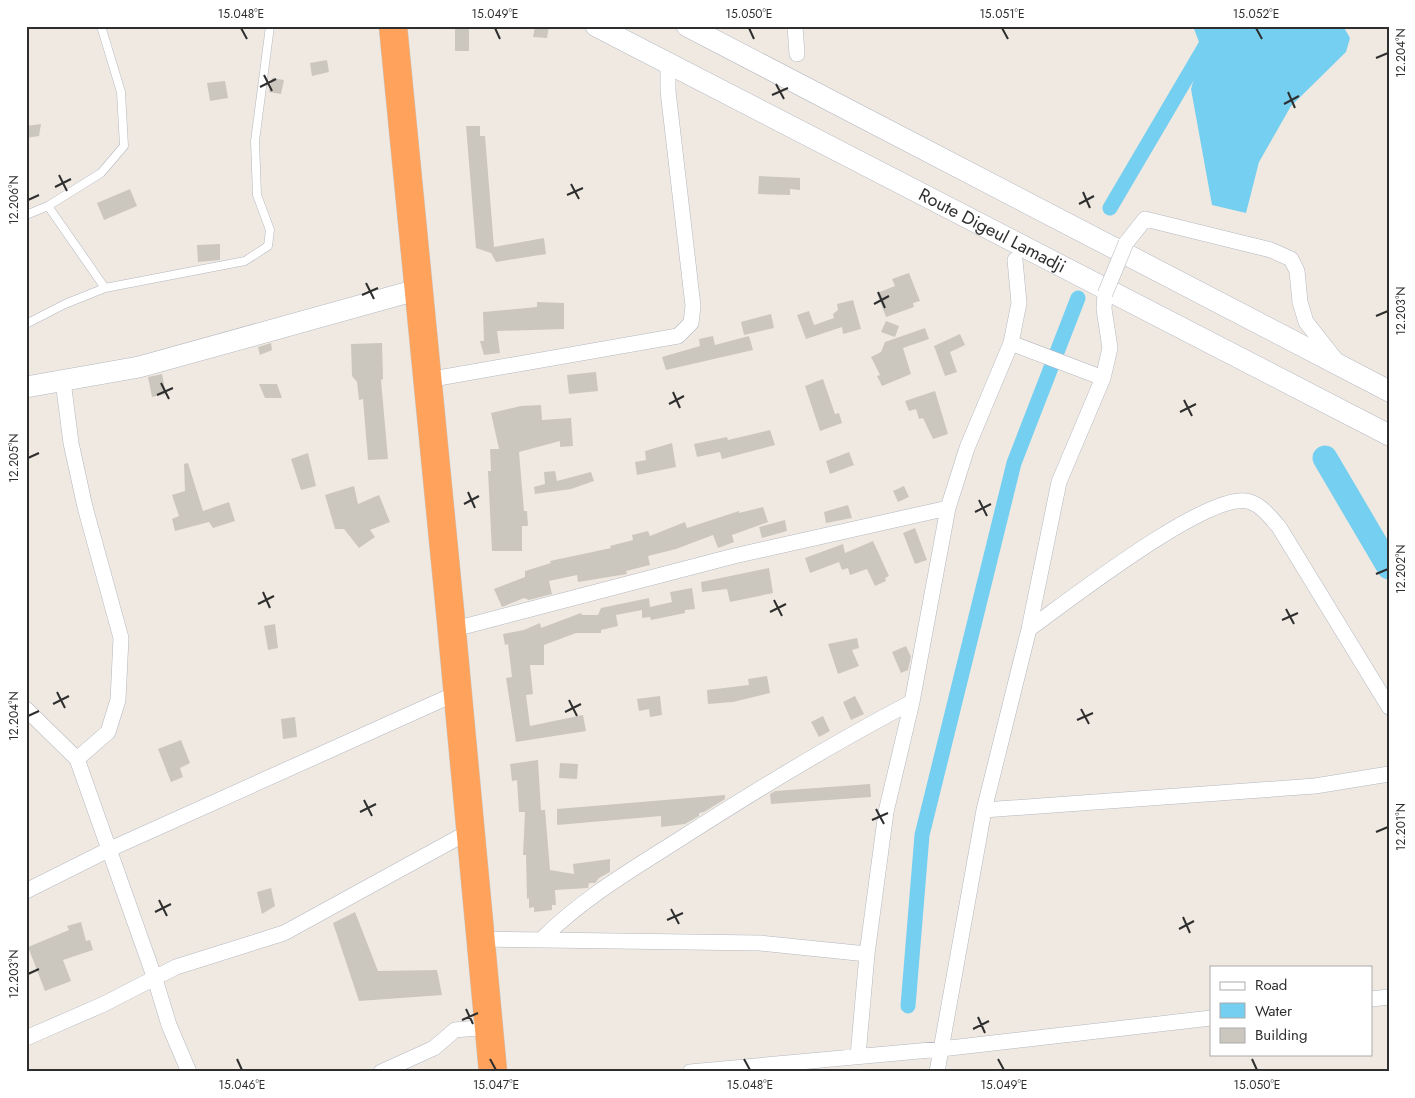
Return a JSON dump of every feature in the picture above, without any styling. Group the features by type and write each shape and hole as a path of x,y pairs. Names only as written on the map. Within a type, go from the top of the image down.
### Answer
{"highway":[{"path":"393,26 420,289 457,693 472,830 493,1072"}],"main road":[{"name":"Route Digeul Lamadji","path":"596,26 1389,435"},
{"path":"687,26 1389,391"},
{"path":"26,387 140,367 420,289"}],"street":[{"path":"795,26 797,54"},
{"path":"427,380 678,336 690,323 693,297 668,91 668,64"},
{"path":"936,1072 984,810 1029,629 1059,482 1103,378 1110,348 1104,309 1105,294 1126,243 1145,219 1271,250 1290,259 1297,271 1300,302 1306,322 1338,364"},
{"path":"858,1056 867,954 886,812 912,702 948,508 967,448 1011,343 1019,303 1015,260"},
{"path":"1011,343 1103,378"},
{"path":"63,381 72,443 85,506 121,638 118,700 108,732 77,759"},
{"path":"1029,629 1170,531 1202,512 1229,502 1248,501 1264,510 1279,527 1389,707"},
{"path":"451,630 734,556 948,508"},
{"path":"26,891 108,850 457,693"},
{"path":"542,940 584,900 763,786 844,737 912,702"},
{"path":"26,710 77,759 155,979 169,1025 189,1072"},
{"path":"984,810 1314,786 1389,774"},
{"path":"26,1038 155,979 176,967 284,933 472,830"},
{"path":"481,938 760,943 867,954"},
{"path":"1372,999 1389,997"},
{"path":"690,1072 941,1049 1210,1018"},
{"path":"381,1072 434,1048 456,1030 489,1027"}],"lane":[{"path":"26,215 48,206 101,173 124,146 121,92 101,26"},
{"path":"26,324 65,304 106,288 245,261 268,246 270,230 257,195 255,141 270,26"},
{"path":"48,206 106,288"}],"water":[{"path":"1193,26 1343,26 1350,38 1346,52 1291,106 1259,162 1246,213 1212,205 1191,89 1202,50"}],"building":[{"path":"535,26 549,26 547,38 533,37"},
{"path":"455,27 469,27 469,51 455,51"},
{"path":"327,60 329,72 312,76 310,63"},
{"path":"272,78 284,80 281,94 269,92"},
{"path":"225,81 228,98 210,101 207,83"},
{"path":"41,124 39,136 26,138 26,126"},
{"path":"466,126 480,126 480,136 485,136 494,247 544,238 546,254 496,262 491,253 476,248"},
{"path":"759,176 800,178 800,190 790,189 790,195 758,194"},
{"path":"130,189 137,206 104,220 97,203"},
{"path":"220,244 220,260 198,262 197,245"},
{"path":"909,273 920,301 913,303 914,307 886,317 877,293 895,286 892,279"},
{"path":"853,300 861,329 843,334 842,327 806,339 797,315 809,311 814,325 834,318 833,314 838,310 837,304"},
{"path":"537,302 564,303 564,329 497,331 500,353 484,355 480,341 484,341 483,312 537,307"},
{"path":"771,314 774,328 744,335 741,322"},
{"path":"886,321 899,326 895,337 881,332"},
{"path":"925,328 929,339 903,348 911,374 882,386 877,376 880,375 871,357 881,352 885,342"},
{"path":"960,334 965,345 950,352 957,372 945,376 934,346"},
{"path":"713,336 715,345 749,336 753,350 666,370 662,357 700,346 699,339"},
{"path":"271,343 272,350 260,355 258,347"},
{"path":"382,343 383,379 381,380 388,459 368,460 363,399 359,400 357,382 352,376 351,344"},
{"path":"596,372 598,391 569,394 567,375"},
{"path":"162,374 166,394 152,397 148,377"},
{"path":"823,379 835,414 839,413 842,423 820,431 805,386"},
{"path":"259,384 277,384 282,398 265,398"},
{"path":"935,391 948,434 933,439 923,418 919,419 916,409 909,411 905,401"},
{"path":"541,405 542,420 571,418 573,446 560,447 560,441 519,452 524,511 527,511 528,526 522,526 522,551 492,551 488,471 491,471 490,449 499,449 491,413 521,406"},
{"path":"770,430 775,445 722,459 720,452 697,457 694,444 727,437 728,440"},
{"path":"672,443 676,467 637,475 635,462 646,460 645,451"},
{"path":"849,452 854,465 830,474 826,461"},
{"path":"308,453 316,486 301,490 291,459"},
{"path":"188,463 203,511 229,502 235,521 213,528 209,522 175,531 172,519 179,516 172,495 185,491 184,464"},
{"path":"555,471 557,481 591,472 594,481 571,489 535,494 534,487 545,484 544,472"},
{"path":"354,486 358,504 379,495 390,522 370,530 375,537 359,548 344,529 335,529 325,495"},
{"path":"904,486 909,497 898,502 893,491"},
{"path":"848,505 852,518 826,523 824,512"},
{"path":"763,507 768,522 732,535 734,542 718,548 713,535 676,549 648,556 650,565 626,571 627,574 578,582 577,575 549,581 552,594 529,600 524,598 502,607 494,589 525,577 525,571 551,563 550,561 611,548 610,546 633,540 632,535 648,531 650,536 685,522 687,528 739,511 739,513"},
{"path":"785,520 787,531 762,538 759,527"},
{"path":"915,528 927,560 915,564 903,533"},
{"path":"873,541 889,576 885,578 886,581 875,586 867,569 850,575 848,568 842,570 839,562 810,573 805,558 843,544 845,553"},
{"path":"769,568 773,593 730,602 727,589 702,592 701,582"},
{"path":"692,588 695,609 685,610 685,613 651,620 650,617 642,618 642,610 616,615 618,626 601,630 601,633 576,633 544,645 544,665 530,665 533,694 526,695 530,726 583,715 586,731 516,742 506,678 512,677 508,644 505,645 503,634 524,630 540,623 541,628 581,613 582,615 598,615 601,608 649,598 650,607 672,602 670,592"},
{"path":"275,624 278,648 268,650 264,626"},
{"path":"857,638 859,648 852,650 859,666 838,674 828,644"},
{"path":"906,646 911,657 908,670 901,673 892,652"},
{"path":"767,676 770,693 733,702 708,704 707,690 749,685 748,679"},
{"path":"660,696 662,715 650,717 649,709 639,711 637,699"},
{"path":"855,696 864,714 851,720 843,702"},
{"path":"823,716 830,731 819,737 811,722"},
{"path":"295,717 297,737 283,739 281,719"},
{"path":"181,740 190,763 180,768 183,777 171,782 158,749"},
{"path":"538,760 541,810 545,810 550,870 574,874 573,864 610,859 610,872 599,878 595,883 589,883 588,888 555,890 556,905 552,905 552,910 534,912 534,907 529,908 529,898 527,899 526,855 523,855 525,812 519,812 517,780 512,781 510,764"},
{"path":"560,763 578,764 577,779 559,778"},
{"path":"870,784 871,797 771,804 770,794 775,791"},
{"path":"725,795 725,799 699,813 699,816 685,824 661,827 661,816 557,825 557,809"},
{"path":"271,888 275,906 262,914 257,892"},
{"path":"355,912 378,971 437,970 442,995 359,1001 333,923"},
{"path":"81,922 86,941 90,940 93,950 63,960 71,981 45,991 28,947 69,930 67,926"}],"waterway":[{"path":"1110,208 1217,26"},
{"path":"908,1006 922,835 1014,463 1078,298"},
{"path":"1325,458 1389,567"}]}
